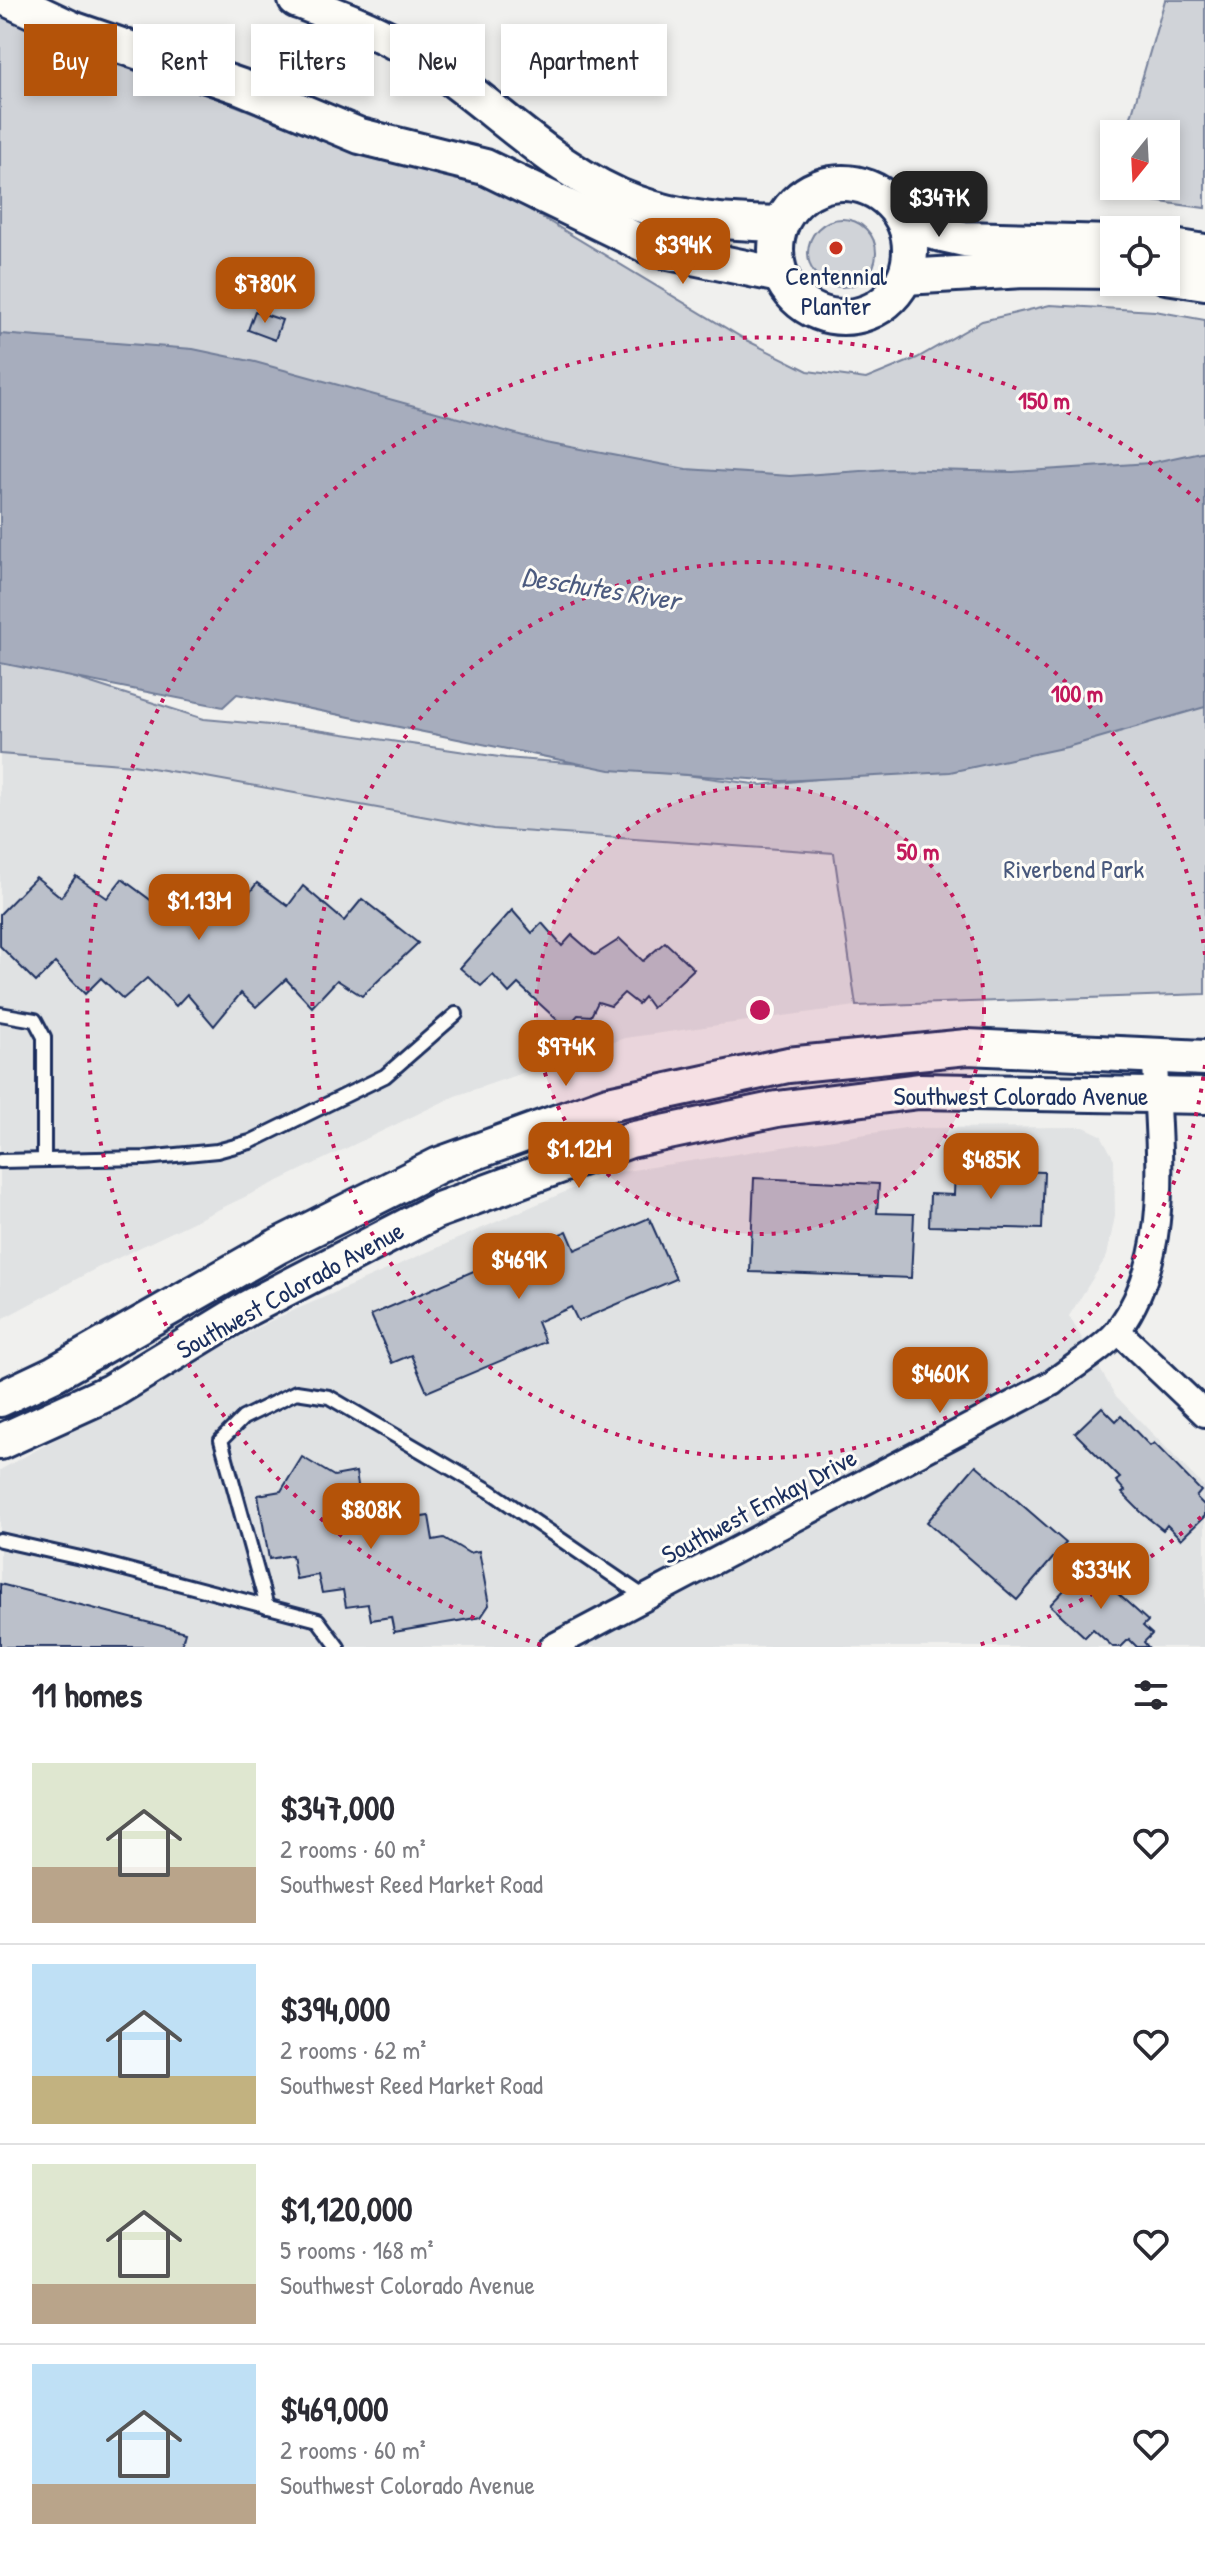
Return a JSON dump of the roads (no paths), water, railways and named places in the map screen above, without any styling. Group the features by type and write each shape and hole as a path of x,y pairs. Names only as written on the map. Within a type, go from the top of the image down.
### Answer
{"main road":[{"path":"10,0 72,29 242,87 360,136 485,167 654,249 780,275"},
{"path":"296,0 372,28 438,68 567,168 610,193 695,219 781,224"},
{"path":"844,184 877,192 894,207 906,226 910,243 905,277 893,296 875,310 854,317 831,317 809,309 792,295 780,275 775,258 781,224 793,205 811,191 844,184"},
{"path":"906,226 964,239 1100,243"},
{"path":"905,277 1024,270 1100,271"},
{"name":"Southwest Colorado Avenue","path":"0,1399 55,1373 278,1246 439,1165 608,1104 788,1065 967,1047 1205,1058"},
{"name":"Southwest Colorado Avenue","path":"0,1442 110,1392 248,1308 436,1211 630,1140 777,1109 919,1091 1205,1096"}],"street":[{"name":"Southwest Emkay Drive","path":"552,1647 1052,1383 1118,1331 1148,1271 1159,1212 1155,1058"},
{"path":"1118,1331 1205,1414"}],"lane":[{"path":"0,1014 35,1020 44,1037 44,1160"},
{"path":"0,1161 145,1158 217,1151 250,1142 385,1076 456,1014"},
{"path":"267,1607 221,1440 243,1418 296,1392 329,1397 490,1491 646,1598"},
{"path":"0,1540 94,1561 318,1620 338,1647"}],"water":[{"name":"Deschutes River","path":"0,334 193,349 255,362 545,442 686,469 790,476 889,469 1013,472 1150,463 1205,451 1205,707 1067,747 950,772 782,781 610,770 237,694 223,707 0,663"}],"place":[{"name":"Centennial Planter","path":"836,248"}],"park label":[{"name":"Riverbend Park","path":"1074,869"}]}
